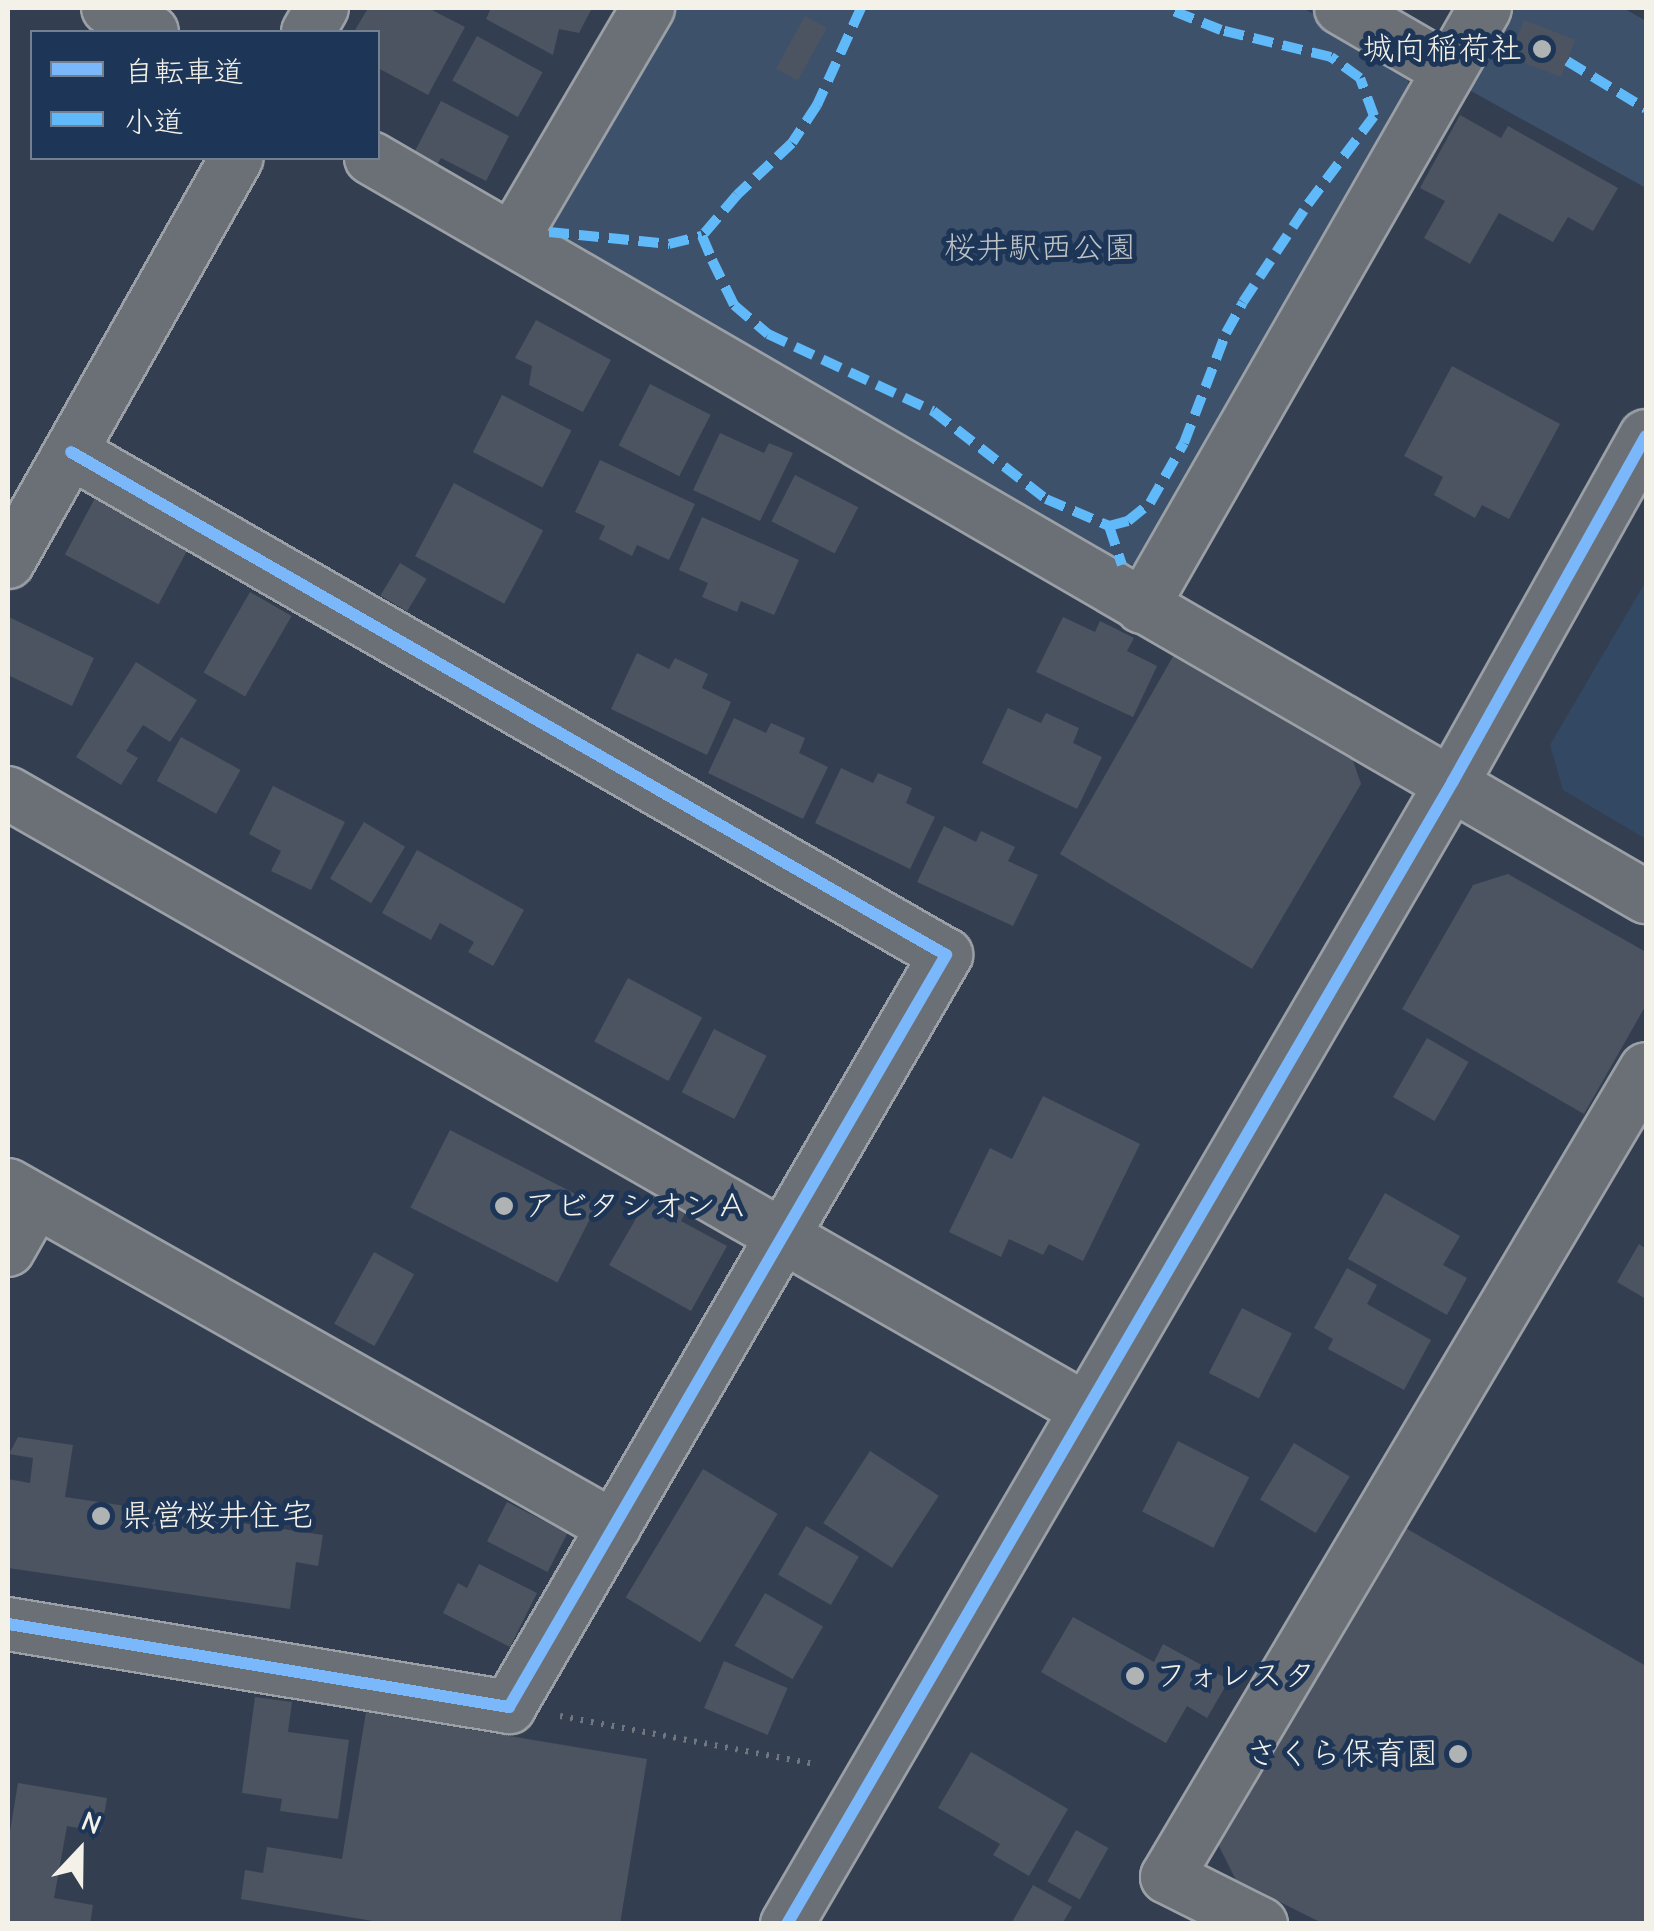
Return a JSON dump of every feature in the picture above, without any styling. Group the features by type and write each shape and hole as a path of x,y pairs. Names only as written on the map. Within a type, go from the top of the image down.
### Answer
{"street":[{"path":"108,8 148,30"},
{"path":"309,30 322,8"},
{"path":"514,238 648,8"},
{"path":"1341,8 1448,70"},
{"path":"1142,607 1485,8"},
{"path":"8,562 236,160"},
{"path":"375,160 1646,896"},
{"path":"787,1924 1453,781 1646,436"},
{"path":"8,1624 509,1706 946,955 70,452"},
{"path":"8,793 1085,1409"},
{"path":"1262,1924 1168,1877 1646,1069"},
{"path":"8,1250 22,1193 614,1527"}],"path":[{"path":"509,1706 814,1764"}],"shaded area":[{"path":"1646,581 1646,839 1563,790 1550,745"}],"green space":[{"name":"桜井駅西公園","path":"665,8 1303,8 1405,67 1410,92 1138,564 1111,565 553,243 545,217"},
{"path":"1509,8 1623,8 1646,21 1646,188 1462,86"}],"building":[{"path":"368,8 428,8 465,27 428,95 380,69 380,30 355,30"},
{"path":"491,8 592,8 579,33 559,29 553,55 486,19"},
{"path":"805,16 827,28 798,81 776,68"},
{"name":"城向稲荷社","path":"1524,20 1575,40 1561,77 1510,57"},
{"path":"477,36 543,72 518,117 452,81"},
{"path":"441,101 509,136 486,181 441,158 437,165 414,153"},
{"path":"1460,115 1501,138 1508,126 1618,188 1593,231 1568,217 1553,242 1499,213 1470,264 1424,238 1445,201 1420,188"},
{"path":"536,320 611,360 583,412 529,385 532,366 515,358"},
{"path":"1452,366 1560,424 1509,519 1482,505 1475,518 1434,495 1443,477 1404,456"},
{"path":"650,384 711,415 679,476 619,445"},
{"path":"502,395 571,430 542,487 473,452"},
{"path":"720,433 764,453 769,443 793,453 760,521 693,490"},
{"path":"600,460 695,504 669,560 637,545 632,556 599,539 605,526 575,512"},
{"path":"795,475 858,507 835,554 771,521"},
{"path":"454,483 543,530 504,604 415,556"},
{"path":"95,498 189,548 159,604 65,555"},
{"path":"702,517 799,560 774,615 741,601 737,612 702,597 708,583 679,570"},
{"path":"400,563 427,579 407,612 380,596"},
{"path":"250,592 292,616 245,697 204,673"},
{"path":"9,617 94,658 72,706 8,675"},
{"path":"1063,617 1095,632 1100,621 1134,638 1127,651 1157,666 1133,717 1036,672"},
{"path":"637,653 669,669 675,658 708,674 702,688 731,702 707,755 611,709"},
{"path":"1175,653 1350,752 1361,784 1252,969 1060,854"},
{"path":"136,662 197,700 170,742 143,725 126,751 138,758 121,785 76,757"},
{"path":"1008,708 1041,723 1046,713 1079,728 1073,743 1102,757 1077,809 982,763"},
{"path":"734,718 766,733 771,723 805,738 799,753 828,767 803,819 708,773"},
{"path":"181,737 240,770 216,814 157,781"},
{"path":"841,768 873,783 878,773 912,788 906,803 935,817 910,869 815,823"},
{"path":"273,786 345,822 311,890 271,871 281,851 249,834"},
{"path":"364,822 405,847 371,903 330,879"},
{"path":"944,826 976,842 981,831 1015,847 1008,861 1038,875 1013,926 917,882"},
{"path":"417,850 524,910 493,966 468,952 474,942 440,923 431,940 382,913"},
{"path":"1508,874 1646,952 1646,1005 1584,1114 1402,1009 1473,885"},
{"path":"628,978 702,1017 668,1081 594,1042"},
{"path":"714,1029 767,1056 734,1119 682,1092"},
{"path":"1427,1038 1469,1062 1435,1121 1393,1097"},
{"path":"1043,1096 1140,1144 1083,1261 1049,1244 1043,1255 1009,1239 1001,1257 949,1232 990,1148 1012,1159"},
{"name":"アビタシオンＡ","path":"450,1130 597,1205 558,1282 411,1208"},
{"path":"652,1191 687,1210 681,1221 727,1246 691,1311 609,1265"},
{"path":"1385,1193 1460,1236 1443,1265 1467,1278 1447,1315 1348,1259"},
{"path":"1639,1244 1646,1249 1646,1299 1617,1282"},
{"path":"374,1252 414,1274 374,1346 334,1324"},
{"path":"1347,1268 1377,1285 1367,1304 1431,1340 1404,1390 1328,1349 1333,1339 1314,1328"},
{"path":"1242,1308 1292,1333 1259,1398 1209,1373"},
{"name":"県営桜井住宅","path":"18,1437 73,1445 65,1497 323,1535 318,1566 296,1562 290,1609 8,1568 8,1479 30,1483 33,1458 9,1454"},
{"path":"1178,1441 1249,1477 1213,1548 1142,1511"},
{"path":"1294,1443 1350,1476 1316,1533 1260,1500"},
{"path":"870,1451 939,1496 892,1568 823,1523"},
{"path":"703,1469 778,1514 700,1642 626,1598"},
{"path":"507,1502 568,1533 548,1572 487,1541"},
{"path":"806,1526 859,1556 831,1605 778,1574"},
{"name":"さくら保育園","path":"1402,1526 1646,1666 1646,1924 1324,1924 1236,1880 1217,1842"},
{"path":"479,1564 537,1593 510,1647 443,1613 458,1583 467,1588"},
{"path":"765,1593 823,1626 793,1679 734,1646"},
{"name":"フォレスタ","path":"1073,1617 1154,1662 1163,1644 1229,1680 1207,1718 1187,1706 1166,1743 1041,1672"},
{"path":"724,1661 788,1688 768,1735 704,1708"},
{"path":"255,1697 292,1702 288,1732 349,1740 338,1819 280,1811 282,1799 242,1793"},
{"path":"366,1712 647,1759 620,1924 391,1924 241,1899 245,1870 263,1873 267,1847 342,1859"},
{"path":"971,1752 1068,1809 1029,1876 993,1855 1000,1844 938,1808"},
{"path":"18,1783 107,1798 101,1832 67,1826 54,1898 93,1905 90,1924 8,1924 8,1843"},
{"path":"1076,1830 1108,1848 1080,1900 1047,1882"},
{"path":"1033,1885 1072,1907 1062,1924 1011,1924"}],"marked path":[{"path":"861,8 817,105 792,143 737,195 702,236 712,260 734,305 768,334 933,411 1046,499 1109,526 1128,521 1150,503 1184,443 1226,333 1243,302 1308,204 1374,116 1360,78 1331,57 1221,30 1166,8"},
{"path":"1567,61 1646,109"},
{"path":"549,232 669,244 702,236"},
{"path":"1109,526 1122,565"}],"cycle path":[{"path":"787,1924 1453,781 1646,436"},
{"path":"8,1624 509,1707 946,955 71,452"}],"place":[{"name":"城向稲荷社","path":"1542,49"},
{"name":"アビタシオンＡ","path":"504,1206"},
{"name":"県営桜井住宅","path":"101,1516"},
{"name":"フォレスタ","path":"1135,1676"},
{"name":"さくら保育園","path":"1458,1754"}]}
